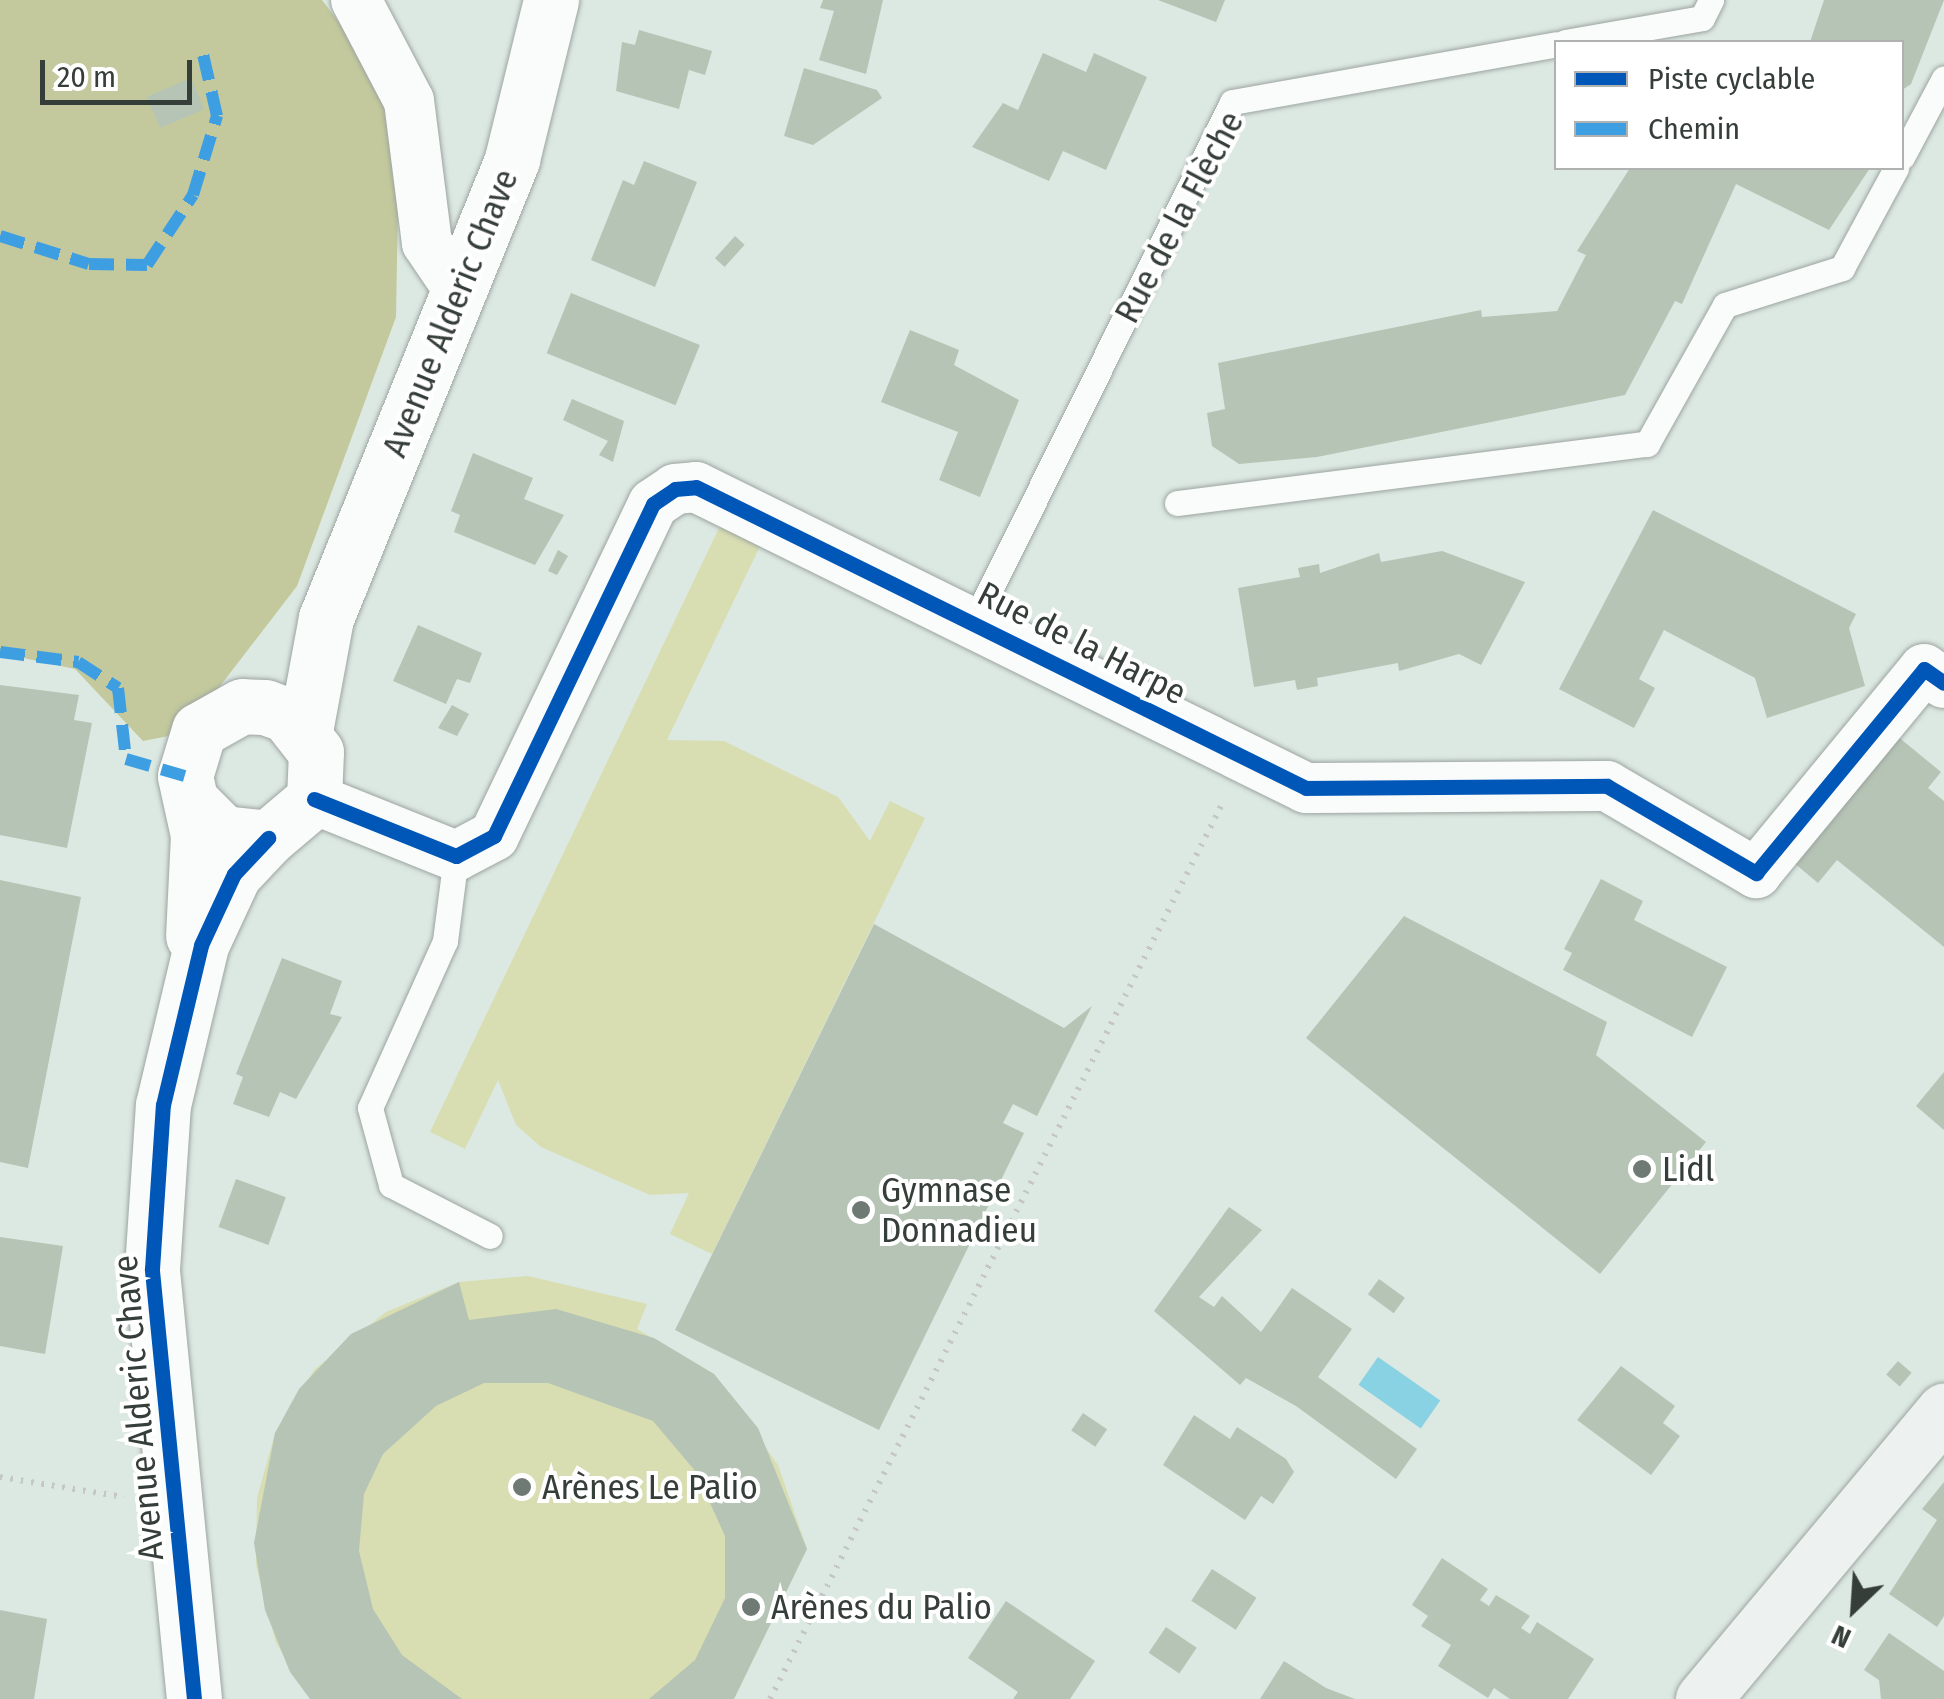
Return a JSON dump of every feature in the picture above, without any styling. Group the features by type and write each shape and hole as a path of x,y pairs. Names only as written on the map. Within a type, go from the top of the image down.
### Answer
{"main road":[{"path":"1703,1699 1944,1411"}],"street":[{"path":"356,0 410,101 427,243 460,293"},
{"name":"Avenue Alderic Chave","path":"305,731 326,618 512,159 551,0"},
{"name":"Rue de la Harpe","path":"456,856 494,836 653,504 675,488 696,487 1306,788 1607,786 1756,873 1924,670 1944,683"},
{"name":"Avenue Alderic Chave","path":"242,706 326,618"},
{"path":"242,706 287,715 305,731 318,764 314,799 268,838 223,833 190,801 186,764 199,730 242,706"},
{"path":"314,799 456,856"},
{"name":"Avenue Alderic Chave","path":"190,801 198,835 192,969 163,1105 152,1269 194,1699"},
{"name":"Avenue Alderic Chave","path":"192,969 234,874 268,838"}],"lane":[{"path":"1576,40 1702,18 1711,0"},
{"name":"Rue de la Flèche","path":"974,622 1232,102 1554,44"},
{"path":"1904,153 1944,78"},
{"path":"1177,503 1647,444 1725,305 1842,268 1895,170"},
{"path":"456,856 445,941 370,1108 390,1185 490,1236"}],"path":[{"path":"770,1699 1245,758"},
{"path":"0,1477 174,1504"}],"green space":[{"path":"0,0 322,0 382,79 398,203 396,317 297,586 184,733 143,741 75,669 0,653"},
{"path":"720,526 761,544 667,740 724,741 838,797 870,841 890,801 925,818 712,1254 670,1234 689,1193 650,1195 541,1147 516,1125 498,1080 465,1149 430,1132"},
{"name":"Arènes Le Palio","path":"528,1276 647,1304 637,1329 714,1374 778,1465 807,1549 734,1699 310,1699 276,1643 256,1565 257,1498 275,1433 314,1370 386,1312 459,1282"}],"water":[{"path":"1378,1357 1440,1401 1421,1428 1358,1385"}],"building":[{"path":"823,0 883,0 866,74 819,60 834,11 820,8"},
{"path":"1158,0 1225,0 1216,22"},
{"path":"1824,0 1944,0 1911,84 1904,89 1904,40 1811,40"},
{"path":"639,30 712,51 705,75 689,70 679,109 616,91 622,42 635,45"},
{"path":"1043,53 1086,72 1094,53 1147,77 1106,170 1063,151 1049,181 972,147 1003,103 1018,110"},
{"path":"804,68 877,90 882,98 813,145 784,136"},
{"path":"191,78 204,109 160,128 147,97"},
{"path":"644,161 697,182 655,287 591,260 623,180 634,185"},
{"path":"1629,170 1869,170 1829,230 1736,184 1682,304 1675,301 1625,395 1317,457 1239,464 1212,446 1207,413 1225,409 1218,363 1481,310 1482,317 1557,311 1586,255 1577,251"},
{"path":"735,236 745,245 725,267 715,258"},
{"path":"571,293 700,345 676,405 547,353"},
{"path":"910,330 959,350 954,365 1019,400 980,497 939,480 958,432 881,402"},
{"path":"572,399 624,421 613,462 599,455 608,441 563,420"},
{"path":"473,453 533,478 524,499 564,515 535,565 454,532 460,515 451,511"},
{"path":"1653,510 1856,614 1849,628 1865,686 1767,718 1755,678 1664,630 1639,679 1655,688 1634,728 1559,689"},
{"path":"558,550 568,556 557,575 548,571"},
{"path":"1442,551 1525,582 1481,665 1459,654 1399,671 1398,663 1317,678 1318,686 1297,690 1295,680 1254,687 1238,588 1300,577 1298,568 1319,564 1320,573 1379,553 1381,562"},
{"path":"418,625 482,653 470,683 457,679 446,704 393,681"},
{"path":"0,685 79,695 74,720 92,723 67,848 0,835"},
{"path":"452,705 469,714 457,736 438,728"},
{"path":"1891,731 1941,772 1928,788 1944,801 1944,947 1837,860 1818,883 1787,857"},
{"path":"1601,879 1643,901 1634,920 1727,967 1692,1037 1563,970 1572,953 1564,949"},
{"path":"0,880 81,897 28,1168 0,1162"},
{"path":"1404,916 1607,1022 1596,1055 1706,1142 1600,1274 1306,1038"},
{"name":"Gymnase Donnadieu","path":"874,924 1064,1028 1092,1006 1037,1116 1013,1104 1003,1123 1024,1133 879,1430 675,1330"},
{"path":"282,958 342,981 330,1014 342,1017 296,1099 280,1092 269,1117 233,1104 243,1077 236,1074"},
{"path":"1944,1072 1944,1130 1916,1106"},
{"path":"236,1179 286,1197 268,1245 219,1227"},
{"path":"1229,1207 1262,1230 1199,1297 1214,1307 1222,1296 1261,1332 1292,1288 1352,1329 1318,1377 1417,1449 1396,1479 1296,1406 1246,1378 1240,1385 1154,1311"},
{"path":"0,1237 63,1246 45,1354 0,1346"},
{"path":"1379,1279 1405,1298 1394,1313 1368,1294"},
{"path":"459,1282 469,1320 556,1309 654,1338 714,1374 758,1428 807,1549 734,1699 649,1699 695,1660 725,1598 725,1536 696,1472 653,1421 548,1383 484,1383 436,1406 383,1454 364,1494 359,1551 373,1609 402,1655 462,1699 310,1699 290,1672 265,1610 254,1543 275,1433 299,1389 351,1334"},
{"path":"1898,1361 1912,1373 1900,1386 1886,1375"},
{"path":"1621,1366 1675,1406 1663,1423 1680,1436 1651,1475 1577,1420"},
{"path":"1083,1413 1107,1429 1095,1447 1071,1430"},
{"path":"1194,1415 1230,1439 1237,1427 1286,1459 1294,1472 1273,1504 1261,1496 1245,1520 1163,1465"},
{"path":"1944,1482 1944,1616 1937,1627 1889,1594 1937,1520 1922,1509"},
{"path":"1442,1558 1488,1589 1480,1600 1489,1606 1496,1595 1530,1616 1521,1628 1530,1634 1537,1622 1594,1659 1568,1699 1510,1699 1494,1688 1488,1698 1438,1666 1451,1645 1421,1626 1428,1616 1412,1605"},
{"path":"1212,1569 1256,1598 1236,1630 1191,1601"},
{"path":"1006,1601 1095,1661 1070,1699 1013,1699 1018,1692 968,1658"},
{"path":"0,1610 47,1619 34,1699 0,1699"},
{"path":"1166,1627 1197,1648 1179,1673 1149,1653"},
{"path":"1889,1633 1944,1671 1944,1699 1881,1699 1879,1680 1864,1670"},
{"path":"1284,1661 1326,1688 1355,1699 1260,1699"}],"marked path":[{"path":"0,236 89,264 147,265 193,195 217,116 202,50"},
{"path":"0,652 78,662 118,688 126,759 185,776"}],"cycle path":[{"path":"314,799 456,856 494,836 653,504 675,489 696,487 1306,788 1607,786 1756,873 1924,669 1944,683"},
{"path":"194,1699 152,1269 163,1105 201,945 234,874 268,838"}],"place":[{"name":"Lidl","path":"1642,1169"},
{"name":"Gymnase Donnadieu","path":"861,1210"},
{"name":"Arènes Le Palio","path":"522,1487"},
{"name":"Arènes du Palio","path":"751,1607"}]}
